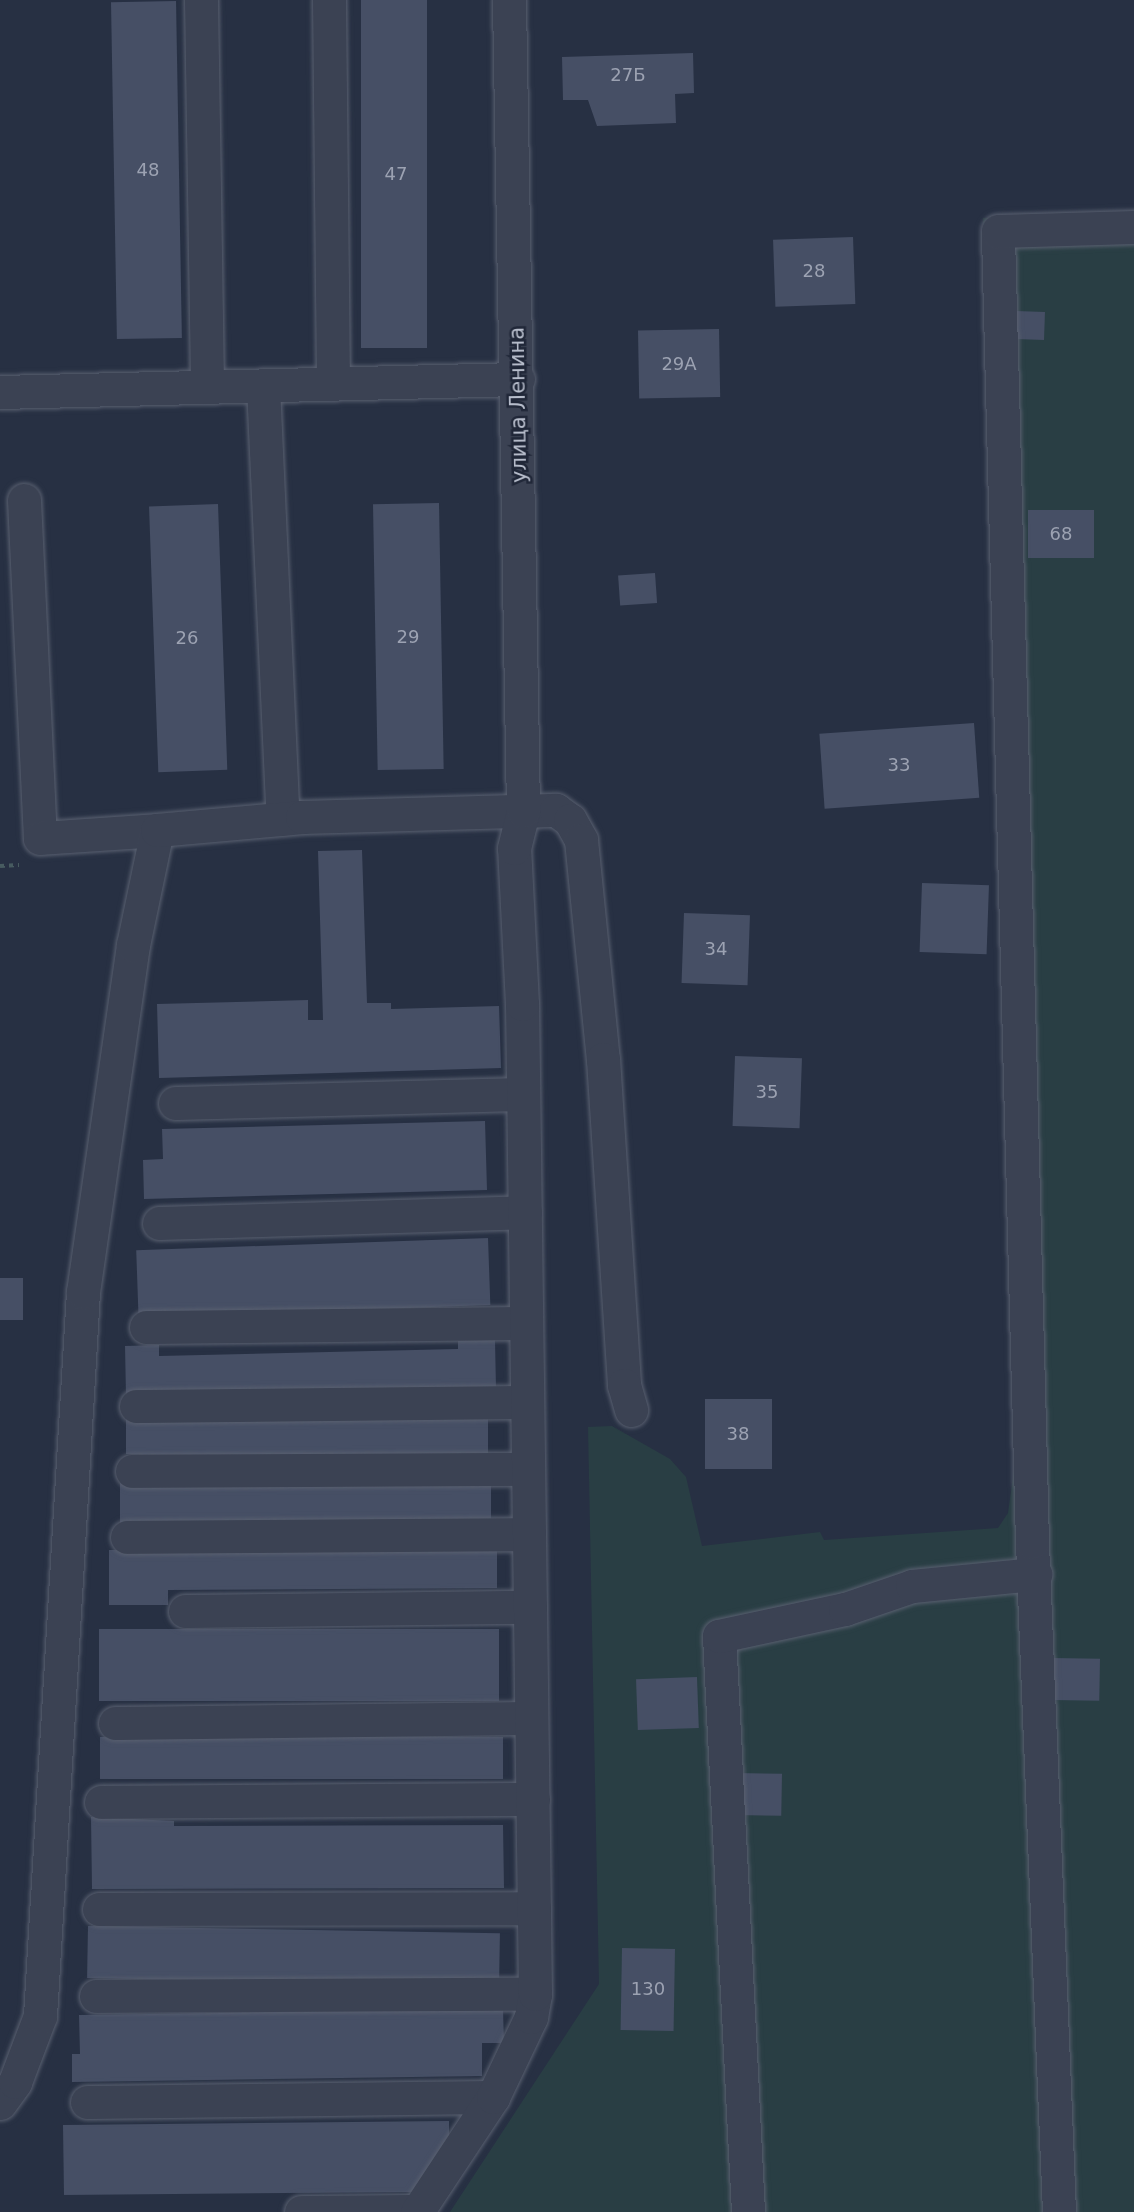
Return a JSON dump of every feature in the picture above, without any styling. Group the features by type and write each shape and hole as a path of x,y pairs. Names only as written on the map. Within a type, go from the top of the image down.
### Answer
{"street":[{"path":"201,0 207,387"},
{"path":"329,0 333,384"},
{"name":"улица Ленина","path":"417,2212 493,2097 531,2017 536,1994 523,1094 514,848 523,811 518,379 509,0"},
{"path":"1059,2212 1035,1574 998,231 1134,228"},
{"path":"0,392 518,379"},
{"path":"263,386 283,819"},
{"path":"24,500 40,838 283,819 556,810 570,820 580,840 603,1059 624,1385 631,1410"},
{"path":"0,2103 15,2082 40,2016 83,1292 133,945 157,830"},
{"path":"175,1103 523,1094"},
{"path":"159,1223 525,1212"},
{"path":"146,1327 526,1323"},
{"path":"136,1406 527,1402"},
{"path":"132,1471 528,1469"},
{"path":"127,1537 529,1534"},
{"path":"748,2212 719,1636 845,1609 912,1586 1035,1574"},
{"path":"185,1611 530,1607"},
{"path":"115,1723 531,1718"},
{"path":"101,1802 533,1799"},
{"path":"99,1910 534,1908"},
{"path":"96,1996 536,1994"},
{"path":"87,2102 493,2097"},
{"path":"301,2212 417,2212"}],"green space":[{"path":"1134,217 1134,2212 450,2212 599,1984 588,1427 612,1426 670,1459 686,1477 702,1546 820,1532 824,1540 998,1528 1008,1513 1015,1462 983,218"}],"building":[{"path":"361,0 427,0 427,348 361,348"},
{"path":"176,1 182,338 117,339 111,2"},
{"path":"693,53 694,93 675,94 676,123 597,126 588,100 563,100 562,57"},
{"path":"853,237 855,304 775,307 773,240"},
{"path":"1014,311 1045,312 1044,340 1013,339"},
{"path":"719,329 720,397 639,398 638,330"},
{"path":"439,503 444,769 378,770 373,504"},
{"path":"218,504 227,770 158,772 149,506"},
{"path":"1028,510 1094,510 1094,558 1028,558"},
{"path":"655,573 657,603 620,606 618,576"},
{"path":"974,723 979,798 825,809 819,734"},
{"path":"362,850 367,1003 391,1003 391,1009 499,1006 501,1068 159,1078 157,1004 308,1000 308,1020 323,1020 318,851"},
{"path":"922,883 989,885 987,954 920,952"},
{"path":"684,913 750,915 748,985 682,983"},
{"path":"735,1056 802,1058 800,1128 733,1126"},
{"path":"485,1121 487,1190 144,1199 143,1160 163,1159 162,1129"},
{"path":"488,1238 490,1305 139,1317 136,1250"},
{"path":"0,1278 23,1278 23,1320 0,1320"},
{"path":"495,1340 496,1388 126,1396 125,1346 159,1345 159,1356 458,1349 458,1341"},
{"path":"705,1399 772,1399 772,1469 705,1469"},
{"path":"126,1417 488,1417 488,1454 126,1454"},
{"path":"120,1483 491,1483 491,1523 120,1523"},
{"path":"497,1547 497,1588 168,1590 168,1605 109,1605 109,1550"},
{"path":"99,1629 499,1629 499,1701 99,1701"},
{"path":"1053,1658 1100,1659 1099,1701 1052,1700"},
{"path":"697,1677 699,1728 638,1730 636,1679"},
{"path":"100,1737 503,1737 503,1779 100,1779"},
{"path":"735,1773 782,1774 781,1816 734,1815"},
{"path":"91,1817 174,1821 174,1826 503,1825 504,1888 92,1889"},
{"path":"88,1926 500,1933 499,1985 87,1978"},
{"path":"622,1948 675,1949 674,2031 621,2030"},
{"path":"503,2009 504,2043 482,2043 482,2076 72,2082 72,2054 80,2054 79,2015"},
{"path":"449,2121 449,2141 413,2192 64,2195 63,2125"}]}
